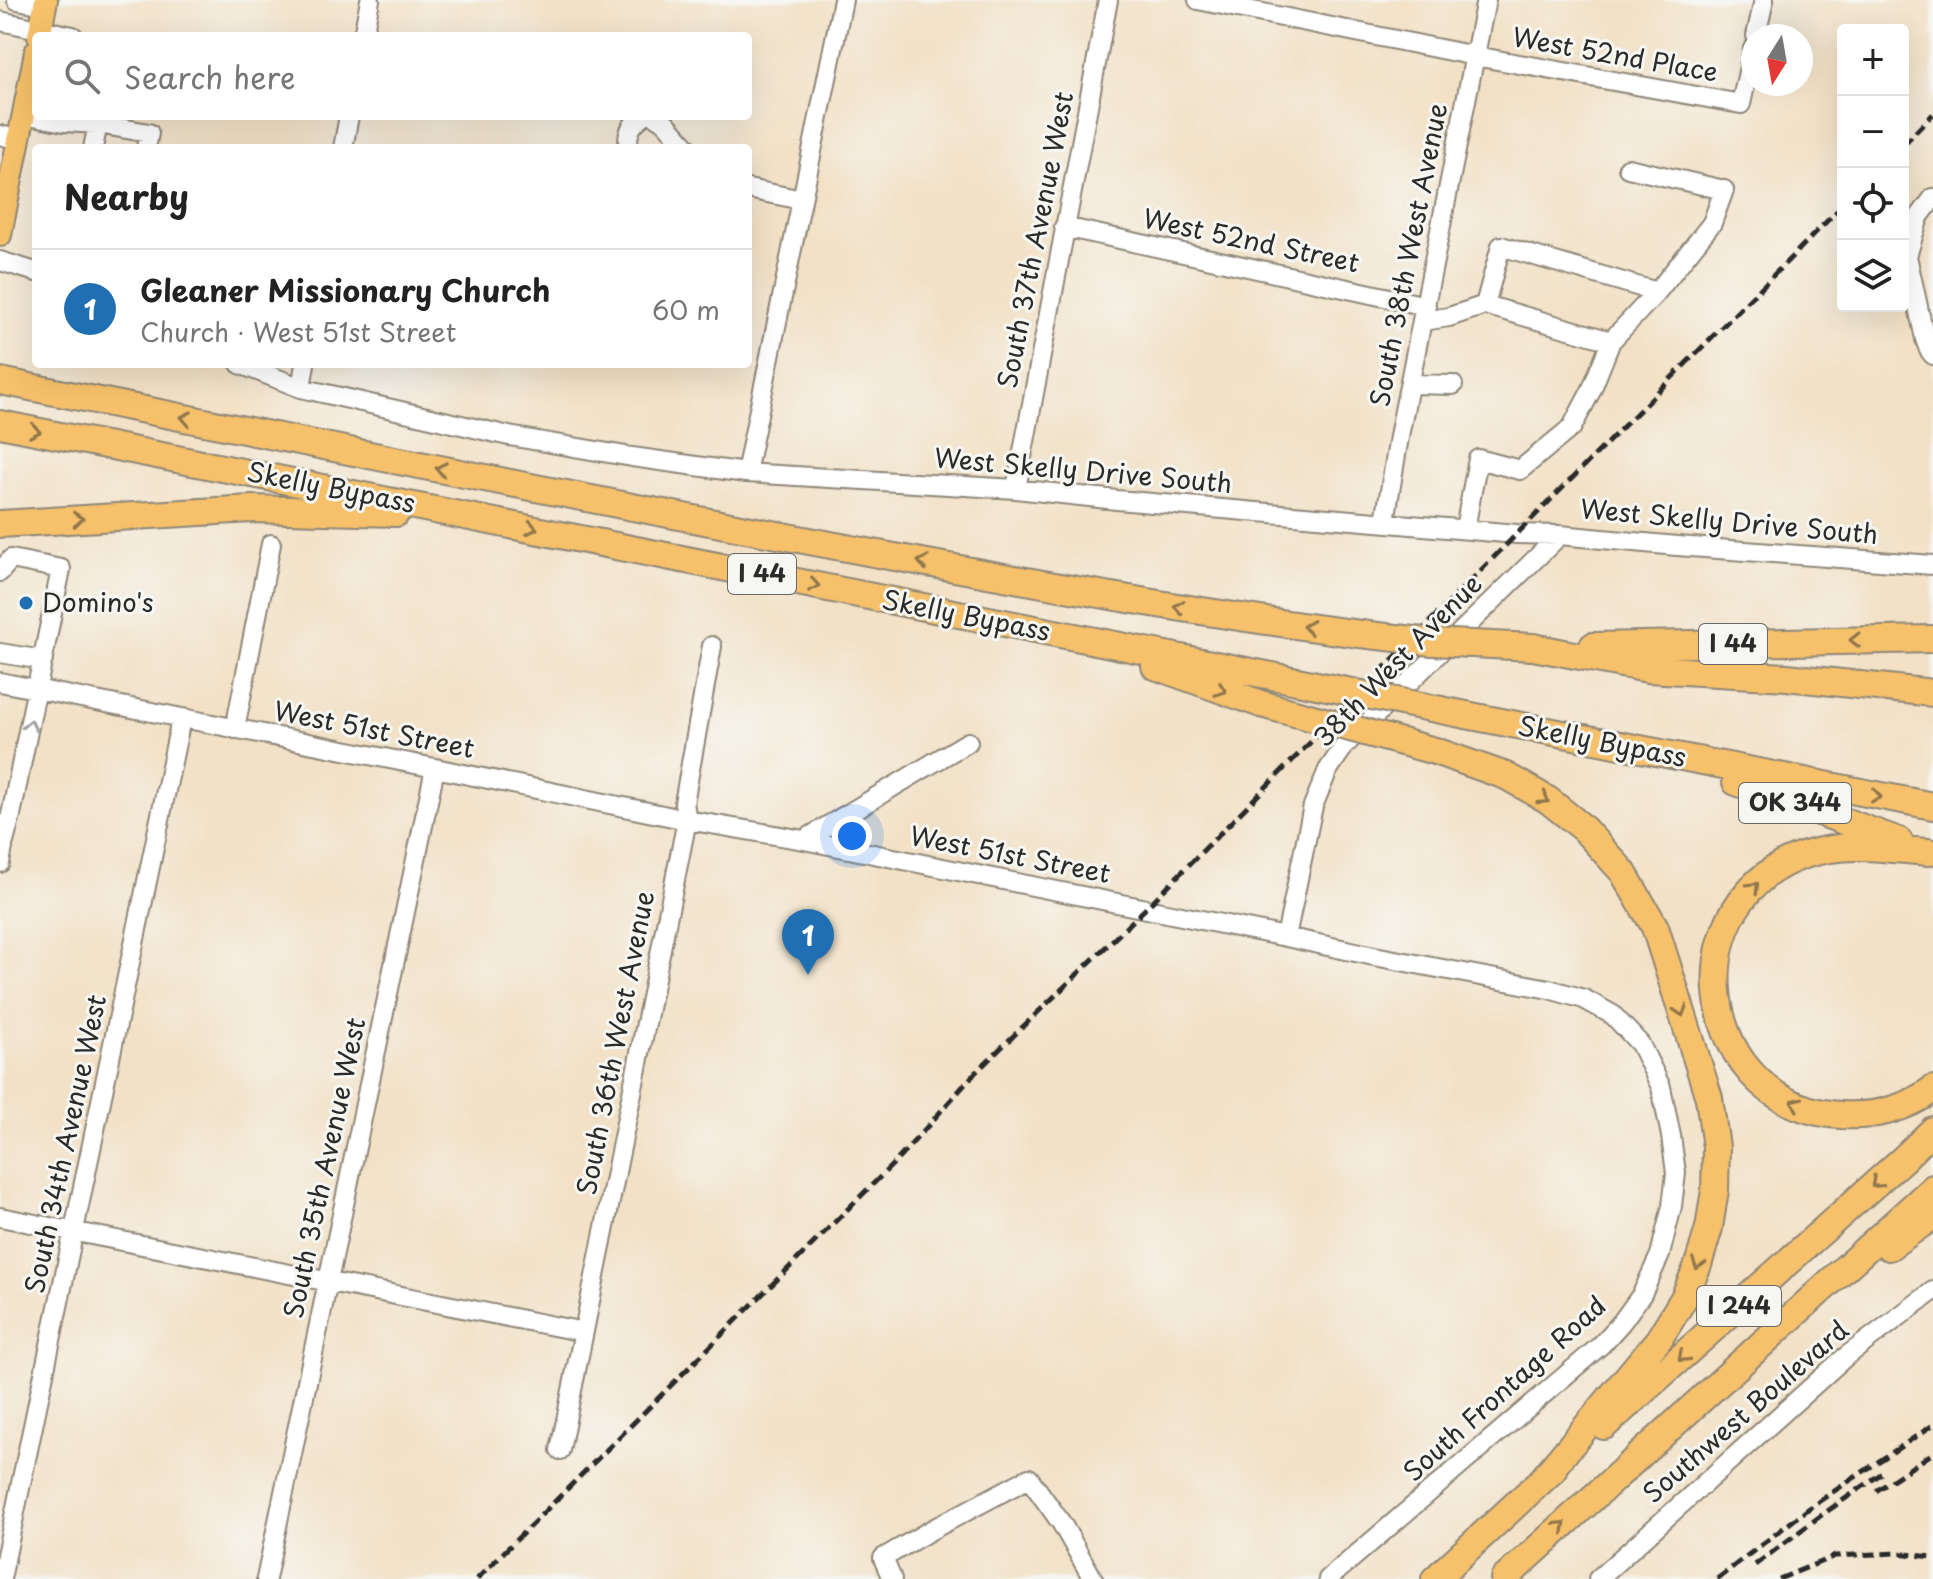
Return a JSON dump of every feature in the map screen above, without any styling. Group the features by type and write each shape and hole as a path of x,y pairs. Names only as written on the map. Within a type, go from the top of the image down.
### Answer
{"highway":[{"name":"Skelly Bypass","path":"0,381 682,517 1256,621 1432,642 1533,647 1933,639"},
{"name":"Skelly Bypass","path":"0,424 1933,806"},
{"path":"0,524 251,509 455,513"},
{"path":"1068,636 1261,704 1435,751 1506,776 1548,800 1582,827 1623,872 1655,927 1709,1098 1716,1147 1715,1190 1709,1228 1684,1298 1659,1339 1542,1480"},
{"path":"1533,647 1648,669 1787,677 1933,693"},
{"name":"OK 344","path":"1662,754 1931,852"},
{"path":"1931,852 1859,847 1831,849 1799,857 1771,871 1735,908 1722,935 1716,983 1721,1020 1731,1044 1763,1083 1796,1104 1827,1114 1853,1116 1881,1113 1900,1108 1933,1089"},
{"name":"I 244","path":"1435,1579 1933,1130"},
{"name":"I 244","path":"1504,1579 1933,1188"},
{"path":"1804,1306 1933,1216"}],"main road":[{"path":"40,32 46,3"},
{"path":"0,235 9,138 24,114 32,89"}],"street":[{"path":"17,0 46,3"},
{"path":"364,32 370,0"},
{"path":"746,473 843,0"},
{"name":"South 37th Avenue West","path":"1016,489 1108,0"},
{"name":"West 52nd Place","path":"1198,0 1475,56 1741,104 1743,96"},
{"name":"South 38th West Avenue","path":"1385,521 1486,0"},
{"path":"1759,24 1764,0"},
{"path":"0,21 40,32"},
{"path":"24,114 32,116"},
{"path":"54,120 149,133 147,144"},
{"path":"344,144 348,120"},
{"path":"629,144 628,134 638,120"},
{"path":"661,120 684,144"},
{"path":"94,144 98,124"},
{"path":"1465,529 1478,459 1520,470 1572,427 1591,391 1611,341 1657,292 1712,223 1724,190 1628,168"},
{"path":"752,190 802,200"},
{"path":"1933,198 1919,217 1907,256 1925,339 1933,355"},
{"name":"West 52nd Street","path":"1064,227 1424,314"},
{"path":"1485,305 1501,246 1657,292"},
{"path":"0,261 32,271"},
{"path":"1424,314 1449,317 1485,305 1611,341"},
{"name":"West Skelly Drive South","path":"250,368 301,388 509,436 746,473 1016,489 1517,534 1933,565"},
{"path":"301,388 304,368"},
{"path":"1410,384 1453,385"},
{"name":"38th West Avenue","path":"1286,937 1313,806 1328,770 1345,745 1560,535"},
{"path":"235,729 271,544"},
{"path":"0,572 11,559 61,569 37,690 4,817 2,851"},
{"name":"South 36th West Avenue","path":"560,1450 687,820 684,803 712,646"},
{"path":"0,653 43,660"},
{"name":"West 51st Street","path":"0,682 1549,989 1584,999 1613,1015 1640,1044 1661,1087 1676,1173 1672,1206"},
{"name":"South 34th Avenue West","path":"1,1579 181,719"},
{"path":"804,840 968,742"},
{"name":"South 35th Avenue West","path":"266,1579 435,768"},
{"name":"South Frontage Road","path":"1328,1579 1601,1345 1642,1294 1660,1255 1672,1206"},
{"path":"0,1217 584,1332"},
{"name":"Southwest Boulevard","path":"1598,1579 1844,1358 1933,1291"},
{"path":"892,1579 883,1558 1029,1478 1062,1524 1093,1579"}],"railway":[{"path":"1909,139 1933,114"},
{"path":"477,1579 900,1157 975,1073 1145,909 1837,211"},
{"path":"1717,1579 1812,1506 1933,1425"},
{"path":"1876,1491 1933,1453"},
{"path":"1755,1565 1885,1471"},
{"path":"1779,1579 1835,1556 1897,1553 1933,1557"}],"place":[{"name":"Domino's","path":"26,603"},
{"name":"Gleaner Missionary Church","path":"808,975"}]}
